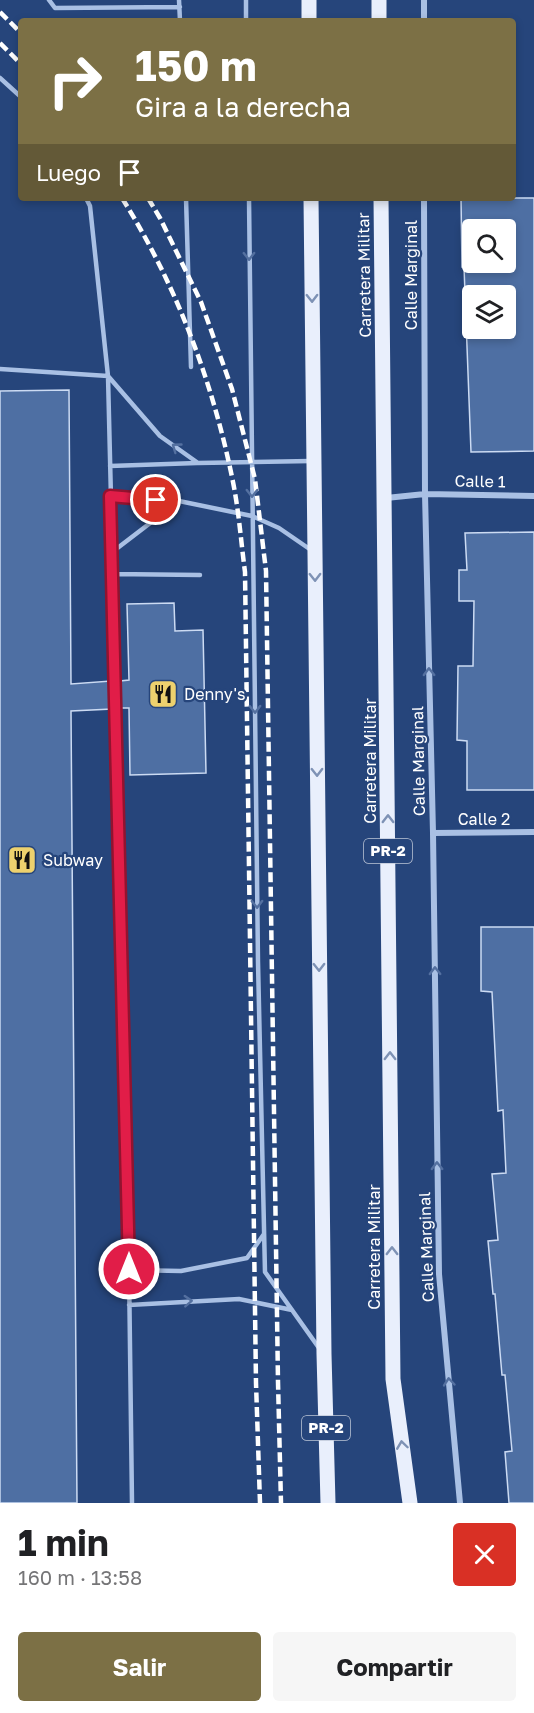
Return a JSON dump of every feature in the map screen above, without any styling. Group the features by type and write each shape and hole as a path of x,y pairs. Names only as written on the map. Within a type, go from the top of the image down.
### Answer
{"main road":[{"path":"309,0 309,18"},
{"path":"379,0 379,18"},
{"name":"PR-2","path":"311,201 324,1354 328,1503"},
{"name":"Carretera Militar","path":"381,201 386,498 393,1379 410,1503"}],"street":[{"path":"424,0 424,18"},
{"name":"Calle Marginal","path":"424,201 425,494 433,833 439,1274 460,1503"},
{"name":"Calle 1","path":"386,498 425,494 534,496"},
{"name":"Calle 2","path":"433,833 534,832"}],"lane":[{"path":"49,0 55,8 180,7"},
{"path":"180,0 180,18"},
{"path":"246,0 246,18"},
{"path":"0,78 18,94"},
{"path":"88,201 90,206 108,376 129,1269 132,1503"},
{"path":"186,201 191,367"},
{"path":"249,201 258,962 265,1272 324,1354"},
{"path":"0,369 108,376 160,436 198,462"},
{"path":"110,466 198,462 314,461"},
{"path":"110,496 179,501 252,516 279,528 315,552"},
{"path":"111,553 179,501"},
{"path":"112,574 200,575"},
{"path":"129,1269 181,1271 247,1258 264,1234"},
{"path":"129,1305 239,1299 292,1310"}],"building":[{"path":"516,198 534,198 534,451 471,452 467,339 516,339 516,285 465,285 464,273 516,273 516,219 462,219 462,267 461,201 516,201"},
{"path":"69,390 71,684 111,681 112,709 71,711 77,1503 0,1503 0,391"},
{"path":"534,532 534,790 467,790 467,741 457,740 458,666 473,666 474,601 459,601 459,570 467,570 465,533"},
{"name":"Denny's","path":"174,603 175,631 203,630 206,773 130,775 129,708 121,708 120,681 129,680 127,604"},
{"path":"481,927 534,927 534,1503 509,1503 505,1452 512,1451 488,1241 498,1240 492,1174 506,1173 503,1110 498,1111 492,992 481,991"}],"railway":[{"path":"0,12 18,30"},
{"path":"0,43 18,61"},
{"path":"124,201 176,299 203,371 215,408 233,482 245,572 256,1383 260,1503"},
{"path":"150,201 201,302 232,389 255,479 266,571 281,1503"}],"place":[{"name":"Denny's","path":"163,694"},
{"name":"Subway","path":"22,860"}],"route":[{"path":"129,1269 129,1191 110,496 156,500"}]}
